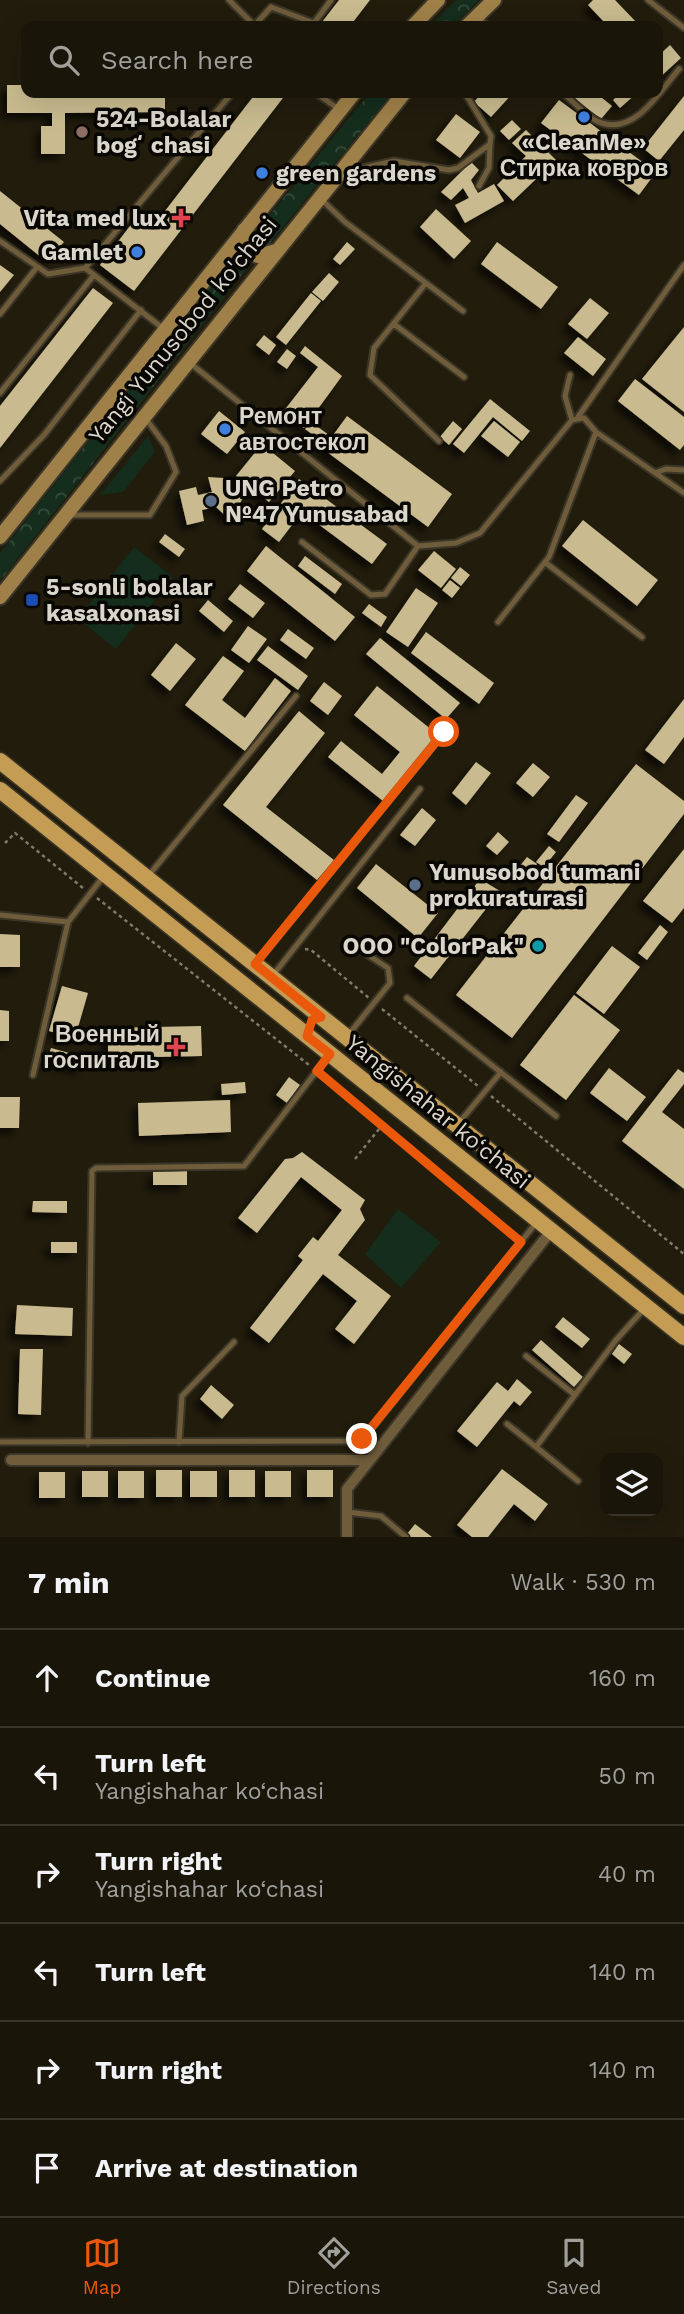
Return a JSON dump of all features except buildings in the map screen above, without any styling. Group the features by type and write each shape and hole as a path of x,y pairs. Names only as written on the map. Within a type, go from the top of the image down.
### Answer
{"main road":[{"path":"418,21 438,0"},
{"path":"478,21 494,0"},
{"name":"Yangi Yunusobod ko'chasi","path":"0,537 350,98"},
{"name":"Yangi Yunusobod ko'chasi","path":"0,597 400,98"},
{"path":"244,230 245,244 257,256 276,251"},
{"name":"Yangishahar ko‘chasi","path":"0,761 684,1306"},
{"name":"Yangishahar ko‘chasi","path":"0,790 684,1337"},
{"path":"307,1036 310,1022 321,1017"},
{"path":"544,1226 565,1212"}],"street":[{"path":"347,1537 347,1489 544,1226"},
{"path":"10,1460 370,1460"}],"lane":[{"path":"229,0 249,21"},
{"path":"315,21 331,0"},
{"path":"648,0 684,28"},
{"path":"256,21 270,4 309,21"},
{"path":"663,88 679,69"},
{"path":"0,241 48,274 85,268 228,98"},
{"path":"323,98 340,110"},
{"path":"468,98 491,136 489,168 479,186"},
{"path":"569,98 601,123 622,123 635,118 654,98"},
{"path":"337,174 394,161 449,170 458,168 490,144"},
{"path":"319,197 345,222 463,311"},
{"path":"188,362 418,546 456,543 480,533 575,419 684,265"},
{"path":"0,314 37,267"},
{"path":"85,268 165,329"},
{"path":"0,393 76,302 94,275"},
{"path":"426,283 374,348 370,375 439,440"},
{"path":"0,481 44,435 141,310"},
{"path":"394,324 464,377"},
{"path":"570,375 565,396 575,419"},
{"path":"65,515 150,515 176,472 166,446 144,416"},
{"path":"575,419 584,418 596,432 684,493"},
{"path":"498,622 545,563 596,432"},
{"path":"655,473 666,469 684,470"},
{"path":"302,542 371,595 379,596 384,594 418,546"},
{"path":"545,563 642,637"},
{"path":"147,878 296,696"},
{"path":"255,964 444,732"},
{"path":"271,977 420,789"},
{"path":"33,1075 68,922 105,874"},
{"path":"0,915 68,922"},
{"path":"347,1037 390,983 388,968 368,955"},
{"path":"407,998 556,1116"},
{"path":"88,1443 92,1171 96,1168 244,1166 330,1054"},
{"path":"457,1125 500,1072"},
{"path":"0,1442 178,1443 362,1439 521,1242 544,1226"},
{"path":"536,1447 646,1307"},
{"path":"178,1443 182,1396 234,1342"},
{"path":"526,1356 575,1395"},
{"path":"507,1424 578,1481"},
{"path":"347,1512 381,1516 406,1537"}],"path":[{"path":"5,843 15,833 383,1124 521,1242"},
{"path":"355,1159 383,1124"}],"green space":[{"path":"456,0 479,0 458,21 435,21"},
{"path":"366,98 388,98 266,248 256,245 252,236"},
{"path":"240,257 247,261 248,267 0,581 0,553 234,258"},
{"path":"148,436 155,452 123,492 100,495"},
{"path":"134,547 173,577 116,649 78,619"},
{"path":"398,1209 441,1242 401,1288 365,1254"}],"place":[{"name":"«CleanMe» Стирка ковров","path":"584,117"},
{"name":"524-Bolalar bogʻchasi","path":"82,132"},
{"name":"green gardens","path":"262,173"},
{"name":"Vita med lux","path":"181,218"},
{"name":"Gamlet","path":"137,252"},
{"name":"Ремонт автостекол","path":"225,429"},
{"name":"UNG Petro №47 Yunusabad","path":"211,501"},
{"name":"5-sonli bolalar kasalxonasi","path":"32,600"},
{"name":"Yunusobod tumani prokuraturasi","path":"415,885"},
{"name":"OOO \"ColorPak\"","path":"538,946"},
{"name":"Военный госпиталь","path":"176,1047"}],"route":[{"path":"362,1439 521,1242 317,1071 330,1054 307,1036 307,1028 312,1020 321,1017 255,964 444,732"}]}
